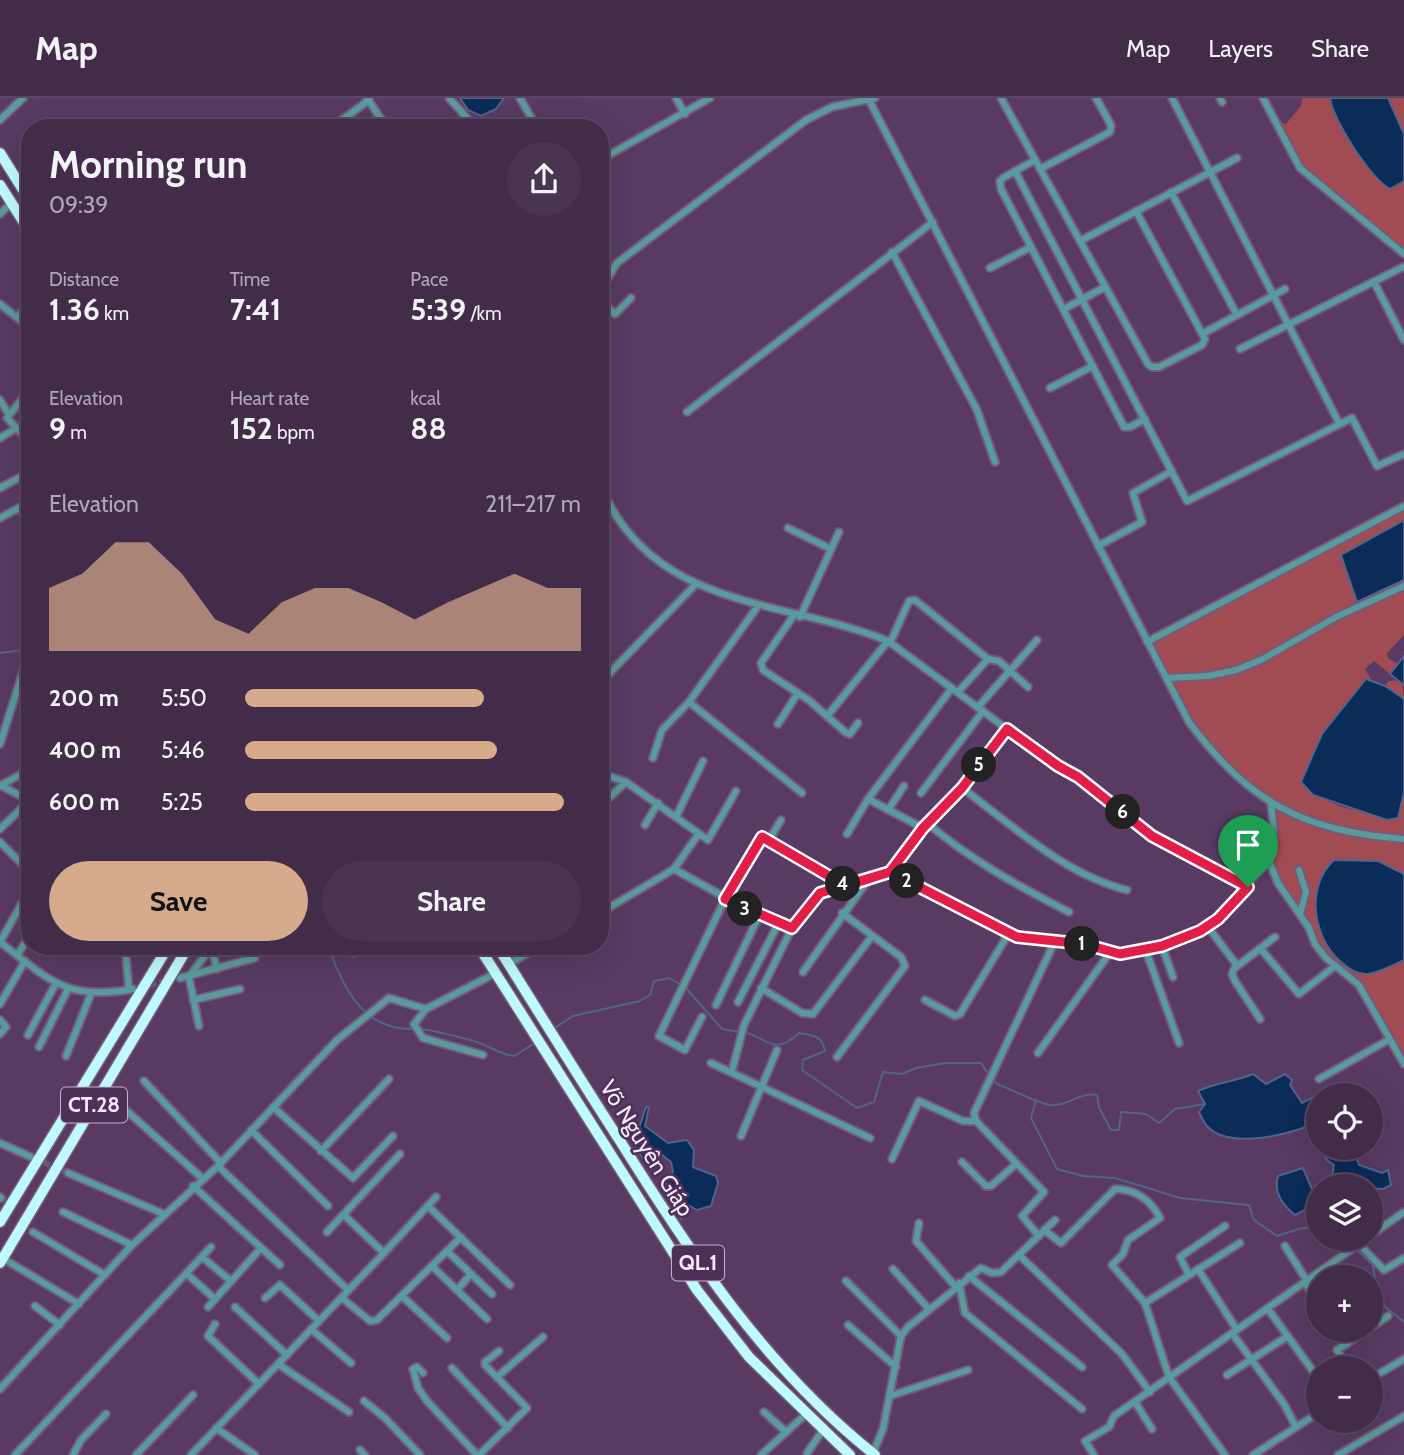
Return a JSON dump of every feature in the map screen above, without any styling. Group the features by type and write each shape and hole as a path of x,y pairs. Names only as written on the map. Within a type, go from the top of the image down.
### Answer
{"highway":[{"path":"0,153 21,187"},
{"path":"0,185 21,218"},
{"name":"CT.28","path":"0,1222 163,955"},
{"name":"CT.28","path":"5,1263 183,955"},
{"name":"QL.1","path":"484,955 495,973"},
{"name":"QL.1","path":"503,955 508,964"},
{"name":"Võ Nguyên Giáp","path":"508,964 710,1281 761,1346 874,1454"},
{"name":"Võ Nguyên Giáp","path":"495,973 697,1290 749,1357 850,1455"}],"street":[{"path":"0,120 23,98"},
{"path":"449,98 468,119"},
{"path":"520,98 532,119"},
{"path":"676,98 685,114"},
{"path":"609,155 710,98"},
{"path":"1001,98 1152,367 1202,345 1205,340 1136,211"},
{"path":"1040,169 1110,132 1111,125 1096,98"},
{"path":"1172,98 1339,423"},
{"path":"1263,98 1300,168 1404,254"},
{"path":"342,119 368,99 381,119"},
{"path":"609,276 617,263 806,120 832,107 871,99 1189,722 1244,784 1271,803 1320,826 1354,834 1404,839"},
{"path":"1080,241 1237,158"},
{"path":"1035,160 1003,178 1000,184 1125,427 1145,419"},
{"path":"1015,171 1187,501 1352,418 1377,466 1404,454"},
{"path":"1171,192 1237,315"},
{"path":"0,215 12,203"},
{"path":"687,412 933,222"},
{"path":"990,268 1031,247"},
{"path":"892,252 977,410 995,462"},
{"path":"1240,349 1403,267"},
{"path":"1374,282 1404,340"},
{"path":"1064,309 1105,286"},
{"path":"1202,334 1284,289"},
{"path":"609,308 615,314 631,298"},
{"path":"0,304 21,319"},
{"path":"18,316 21,313"},
{"path":"1051,388 1093,366"},
{"path":"8,413 21,399"},
{"path":"0,400 8,413 8,422 21,434"},
{"path":"0,438 15,429"},
{"path":"1098,546 1142,523 1132,498 1133,493 1172,471"},
{"path":"0,488 21,477"},
{"path":"609,500 620,519 646,551 696,584 758,606 861,630 889,642 1058,766 1078,777 1152,836 1248,887"},
{"path":"1147,642 1404,506"},
{"path":"0,518 21,507"},
{"path":"789,528 831,549"},
{"path":"839,532 797,616 761,666 828,715 847,734 852,732 858,723"},
{"path":"609,674 696,584"},
{"path":"1167,678 1208,676 1236,670 1261,660 1338,616 1404,586"},
{"path":"828,715 889,642 909,601 915,600 988,659 999,661 1028,687"},
{"path":"653,758 662,730 688,702 758,606"},
{"path":"920,793 1009,671 1037,640"},
{"path":"847,834 867,799 955,690 988,659"},
{"path":"0,744 21,678"},
{"path":"778,724 798,693"},
{"path":"688,702 802,793"},
{"path":"732,1071 744,1025 761,988 792,928 820,893 890,872 925,826 962,788 1007,729"},
{"path":"676,817 703,761"},
{"path":"1,786 21,774"},
{"path":"609,776 626,782 658,803 704,839 711,837 736,791"},
{"path":"609,798 626,782"},
{"path":"1,786 21,797"},
{"path":"888,810 904,786"},
{"path":"962,788 1072,866 1108,886 1127,890"},
{"path":"867,799 925,826 1006,880 1069,912"},
{"path":"645,825 658,803"},
{"path":"890,872 1009,933 1120,954 1146,951 1208,927 1248,887 1269,861 1274,832 1271,803"},
{"path":"0,829 21,809"},
{"path":"769,840 781,820"},
{"path":"609,908 674,869 698,835"},
{"path":"702,1017 685,1050 659,1036 725,899 760,839 769,840 846,886"},
{"path":"0,842 21,863"},
{"path":"1269,861 1278,883 1300,914 1315,944 1335,966 1359,985 1404,1064"},
{"path":"674,869 725,899 792,928"},
{"path":"1299,870 1306,892 1300,914"},
{"path":"803,972 842,913 868,880"},
{"path":"21,904 0,942 68,989 91,994 131,989 126,955"},
{"path":"838,1057 905,966 901,957 842,913"},
{"path":"716,1005 759,916"},
{"path":"738,1002 778,924"},
{"path":"1208,927 1236,967"},
{"path":"925,1000 955,1016 960,1014 1009,933"},
{"path":"761,988 802,1013 813,1014 872,936"},
{"path":"1260,1019 1232,974 1236,967 1275,937"},
{"path":"1055,941 975,1109 976,1121 1044,1192 1022,1216 1041,1233 1061,1243 1115,1189 1144,1198 1160,1218 1128,1240 1123,1254 1112,1265 1144,1303 1169,1377 1224,1455"},
{"path":"1162,946 1172,977"},
{"path":"1260,948 1299,993 1335,966"},
{"path":"17,955 21,949"},
{"path":"1038,1053 1111,951"},
{"path":"1146,951 1179,1043"},
{"path":"199,1026 189,977 205,955"},
{"path":"213,955 217,969"},
{"path":"508,964 524,955"},
{"path":"180,978 255,958"},
{"path":"0,1004 25,961"},
{"path":"483,1055 432,1041 418,1034 414,1024 426,1009 495,973"},
{"path":"28,1035 56,983"},
{"path":"39,1047 68,989"},
{"path":"193,1000 240,989"},
{"path":"66,1056 91,994"},
{"path":"0,1389 132,1245 219,1164 363,1016 388,998 426,1009"},
{"path":"0,1020 6,1027 0,1034"},
{"path":"1319,1079 1390,1040"},
{"path":"741,1136 777,1050"},
{"path":"711,1063 870,1138"},
{"path":"321,1151 389,1079"},
{"path":"144,1081 219,1164 348,1290"},
{"path":"892,1159 919,1101 963,1121 976,1121"},
{"path":"119,1104 202,1178"},
{"path":"273,1107 353,1178 393,1136"},
{"path":"251,1130 328,1206"},
{"path":"0,1143 31,1157"},
{"path":"327,1232 400,1154"},
{"path":"962,1162 986,1186 991,1186 1016,1164"},
{"path":"68,1173 164,1214"},
{"path":"193,1186 280,1265"},
{"path":"191,1455 436,1197"},
{"path":"428,1206 510,1284"},
{"path":"63,1212 132,1245"},
{"path":"1383,1227 1404,1212"},
{"path":"344,1215 384,1253"},
{"path":"874,1454 883,1429 901,1336 928,1308 969,1276 984,1268 992,1273 1001,1272 1055,1220"},
{"path":"919,1223 916,1241 957,1284 965,1313 1082,1409"},
{"path":"1189,1275 1180,1257 1225,1226"},
{"path":"33,1232 105,1275"},
{"path":"342,1298 373,1322 403,1297 461,1237"},
{"path":"1144,1303 1240,1243"},
{"path":"1094,1455 1085,1441 1109,1427 1114,1416 1306,1282 1285,1246"},
{"path":"15,1455 211,1247"},
{"path":"208,1307 261,1248"},
{"path":"447,1251 492,1294"},
{"path":"1330,1265 1350,1251"},
{"path":"1366,1251 1384,1269 1404,1258"},
{"path":"1020,1256 1122,1354 1150,1392"},
{"path":"202,1257 231,1281"},
{"path":"5,1263 79,1304"},
{"path":"433,1267 487,1319"},
{"path":"893,1269 928,1308"},
{"path":"1198,1269 1296,1427"},
{"path":"187,1274 215,1299"},
{"path":"457,1290 471,1274"},
{"path":"969,1276 1082,1367"},
{"path":"846,1281 901,1336"},
{"path":"265,1298 280,1285 319,1321"},
{"path":"403,1297 447,1338"},
{"path":"35,1306 60,1325"},
{"path":"234,1307 287,1355"},
{"path":"1268,1308 1306,1361"},
{"path":"1383,1319 1388,1316"},
{"path":"215,1324 208,1336 260,1384"},
{"path":"848,1325 896,1367"},
{"path":"311,1329 351,1363"},
{"path":"1227,1376 1288,1336"},
{"path":"497,1377 543,1337"},
{"path":"1341,1356 1338,1350 1349,1342"},
{"path":"423,1373 417,1367 413,1369 418,1388 478,1455 527,1408 485,1364 499,1351"},
{"path":"1383,1371 1404,1359"},
{"path":"278,1364 349,1412"},
{"path":"452,1368 508,1428"},
{"path":"890,1396 968,1370"},
{"path":"136,1455 193,1395"},
{"path":"364,1401 385,1418 420,1455"},
{"path":"1135,1402 1152,1429"},
{"path":"764,1412 785,1431"},
{"path":"74,1455 81,1440 106,1414"},
{"path":"761,1455 806,1414"},
{"path":"1338,1455 1404,1416"},
{"path":"1253,1455 1306,1421"},
{"path":"216,1428 255,1455"},
{"path":"807,1453 822,1430"}],"shaded area":[{"path":"1302,98 1404,98 1404,251 1302,167 1276,120 1286,124 1301,106"},
{"path":"1404,509 1404,584 1358,606 1361,609 1404,588 1404,635 1387,653 1388,658 1398,664 1390,674 1374,661 1365,669 1372,681 1366,679 1302,782 1334,804 1398,818 1404,792 1404,837 1340,827 1311,818 1259,791 1235,772 1193,722 1150,642"},
{"path":"1402,680 1404,699 1385,686 1389,681"},
{"path":"1274,807 1337,831 1404,841 1404,1059 1361,984 1327,957 1312,927 1280,882 1271,861"}],"water":[{"path":"460,98 504,98 496,109 481,116 468,110"},
{"path":"1330,98 1388,98 1404,134 1404,181 1390,189 1373,173 1345,134"},
{"path":"1404,520 1404,580 1357,602 1341,555"},
{"path":"1404,656 1404,685 1390,674"},
{"path":"1366,679 1385,686 1404,699 1404,792 1398,818 1387,820 1313,795 1301,782 1322,734"},
{"path":"1334,860 1378,861 1404,874 1404,960 1378,972 1365,974 1350,969 1331,951 1319,926 1316,897 1325,871"},
{"path":"1253,1074 1266,1084 1285,1074 1292,1080 1290,1085 1302,1103 1306,1101 1306,1126 1278,1135 1245,1139 1217,1133 1207,1126 1199,1112 1205,1104 1198,1091"},
{"path":"646,1107 649,1107 645,1126 668,1143 687,1140 694,1150 693,1167 716,1176 718,1183 711,1206 697,1210 688,1205 681,1219 669,1201 665,1186 673,1172 671,1162 662,1155 645,1162 634,1144"},
{"path":"1327,1160 1357,1160 1359,1165 1382,1173 1388,1170 1391,1185 1383,1189 1383,1174 1333,1174 1334,1165"},
{"path":"1303,1168 1306,1175 1306,1210 1295,1215 1287,1207 1277,1188 1278,1176"}],"waterway":[{"path":"0,653 21,650"},
{"path":"331,955 349,992 369,1015 397,1028 415,1029"},
{"path":"553,1029 573,1016 640,1001 650,995 654,981 669,978 681,985"},
{"path":"686,988 722,1029 739,1032"},
{"path":"421,1029 471,1040 514,1056 535,1043"},
{"path":"744,1032 776,1045 783,1044 799,1033 816,1037 822,1042 825,1051 803,1060 802,1070 857,1108 874,1102 883,1072 902,1074 916,1068 945,1063 981,1063 989,1075"},
{"path":"993,1079 997,1084 1049,1105 1097,1095 1099,1108 1111,1130 1119,1130 1121,1112 1146,1114 1159,1123 1175,1109 1205,1104"},
{"path":"1036,1100 1031,1118 1057,1169 1083,1176 1115,1178 1180,1198 1249,1205 1254,1220 1277,1236 1306,1228"},
{"path":"1358,1251 1373,1265 1378,1301 1404,1322"}],"tunnel":[{"path":"133,989 169,980"},
{"path":"36,1159 68,1173"}],"route":[{"path":"1248,887 1152,836 1078,777 1007,729 962,788 923,828 890,872 868,880 846,886 815,868 769,840 762,837 725,899 781,926 792,928 820,893 868,880 890,872 1017,937 1084,944 1120,954 1146,951 1173,943 1208,927 1248,887"}]}
